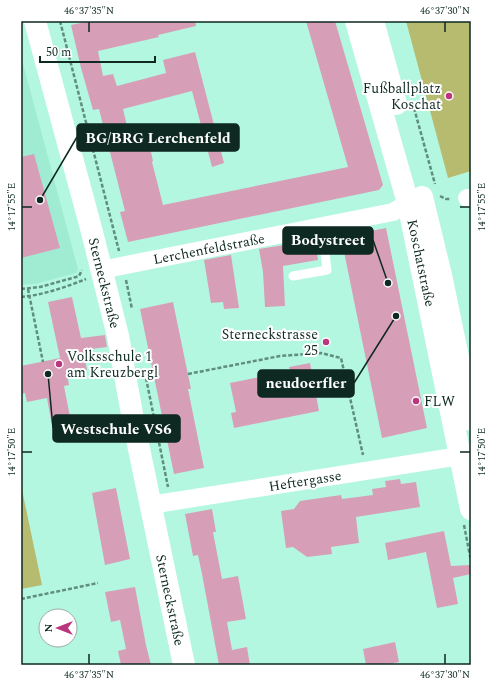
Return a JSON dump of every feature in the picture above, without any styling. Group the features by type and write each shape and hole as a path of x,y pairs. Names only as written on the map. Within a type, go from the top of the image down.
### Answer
{"main road":[{"name":"Sterneckstraße","path":"35,21 92,270 118,336 161,503 184,665"},
{"name":"Koschatstraße","path":"356,21 401,208 444,330 471,420"},
{"name":"Koschatstraße","path":"373,21 422,199 441,275 444,330 460,456 471,509"}],"street":[{"name":"Lerchenfeldstraße","path":"92,270 322,227 401,208"},
{"name":"Heftergasse","path":"161,503 460,456"}],"lane":[{"path":"293,276 327,270 322,227"}],"path":[{"path":"60,21 119,250"},
{"path":"21,289 40,287 76,278 92,270"},
{"path":"126,279 133,313"},
{"path":"21,297 30,296 80,282"},
{"path":"28,289 43,362"},
{"path":"188,374 280,356 321,353 341,358 366,471"},
{"path":"145,373 161,503"},
{"path":"21,599 98,583"}],"shaded area":[{"name":"Fußballplatz Koschat","path":"406,21 471,21 471,171 448,178"},
{"path":"21,56 78,269 76,273 35,284 21,285"},
{"path":"21,485 42,585 21,589"}],"building":[{"path":"90,21 195,21 196,26 158,35 159,37 98,51 103,76 113,74 117,86 166,73 163,60 195,52 224,163 212,167 192,91 123,109 131,143 148,139 163,205 348,167 306,21 335,21 383,185 379,190 128,242 120,212 125,211 99,109 93,110 71,25"},
{"path":"34,154 60,248 21,258 21,157"},
{"path":"386,228 427,428 382,438 341,237"},
{"path":"315,240 318,260 283,266 285,306 265,307 263,272 259,249"},
{"path":"231,255 239,308 224,309 223,302 211,303 204,260"},
{"name":"Volksschule 1 am Kreuzbergl","path":"72,297 81,338 105,335 107,347 83,350 87,370 67,374 69,385 64,386 72,427 53,431 47,398 27,402 25,393 21,394 21,366 60,358 48,302"},
{"path":"173,302 191,389 188,389 204,468 174,474 140,309"},
{"path":"310,363 319,411 234,428 231,413 236,412 230,383 290,371 289,367"},
{"path":"400,479 401,484 416,482 420,507 356,517 359,543 331,547 332,554 307,557 293,547 286,548 281,511 294,509 300,501 341,495 342,499 373,495 372,489 386,487 385,481"},
{"path":"116,488 130,559 105,565 92,493"},
{"path":"212,509 216,532 213,532 222,579 238,576 246,619 227,622 232,650 247,647 250,665 219,665 198,555 193,556 185,514"},
{"path":"444,531 451,566 471,565 471,574 453,578 458,604 437,608 426,552 388,560 385,543"},
{"path":"135,587 151,665 121,665 118,651 126,649 120,620 111,622 105,592"},
{"path":"395,642 399,662 384,665 366,665 363,649"}],"place":[{"name":"Fußballplatz Koschat","path":"449,96"},
{"name":"BG/BRG Lerchenfeld","path":"40,200"},
{"name":"Bodystreet","path":"388,283"},
{"name":"neudoerfler","path":"396,316"},
{"name":"Sterneckstrasse 25","path":"326,342"},
{"name":"Volksschule 1 am Kreuzbergl","path":"59,364"},
{"name":"Westschule VS6","path":"48,374"},
{"name":"FLW","path":"416,401"}]}
